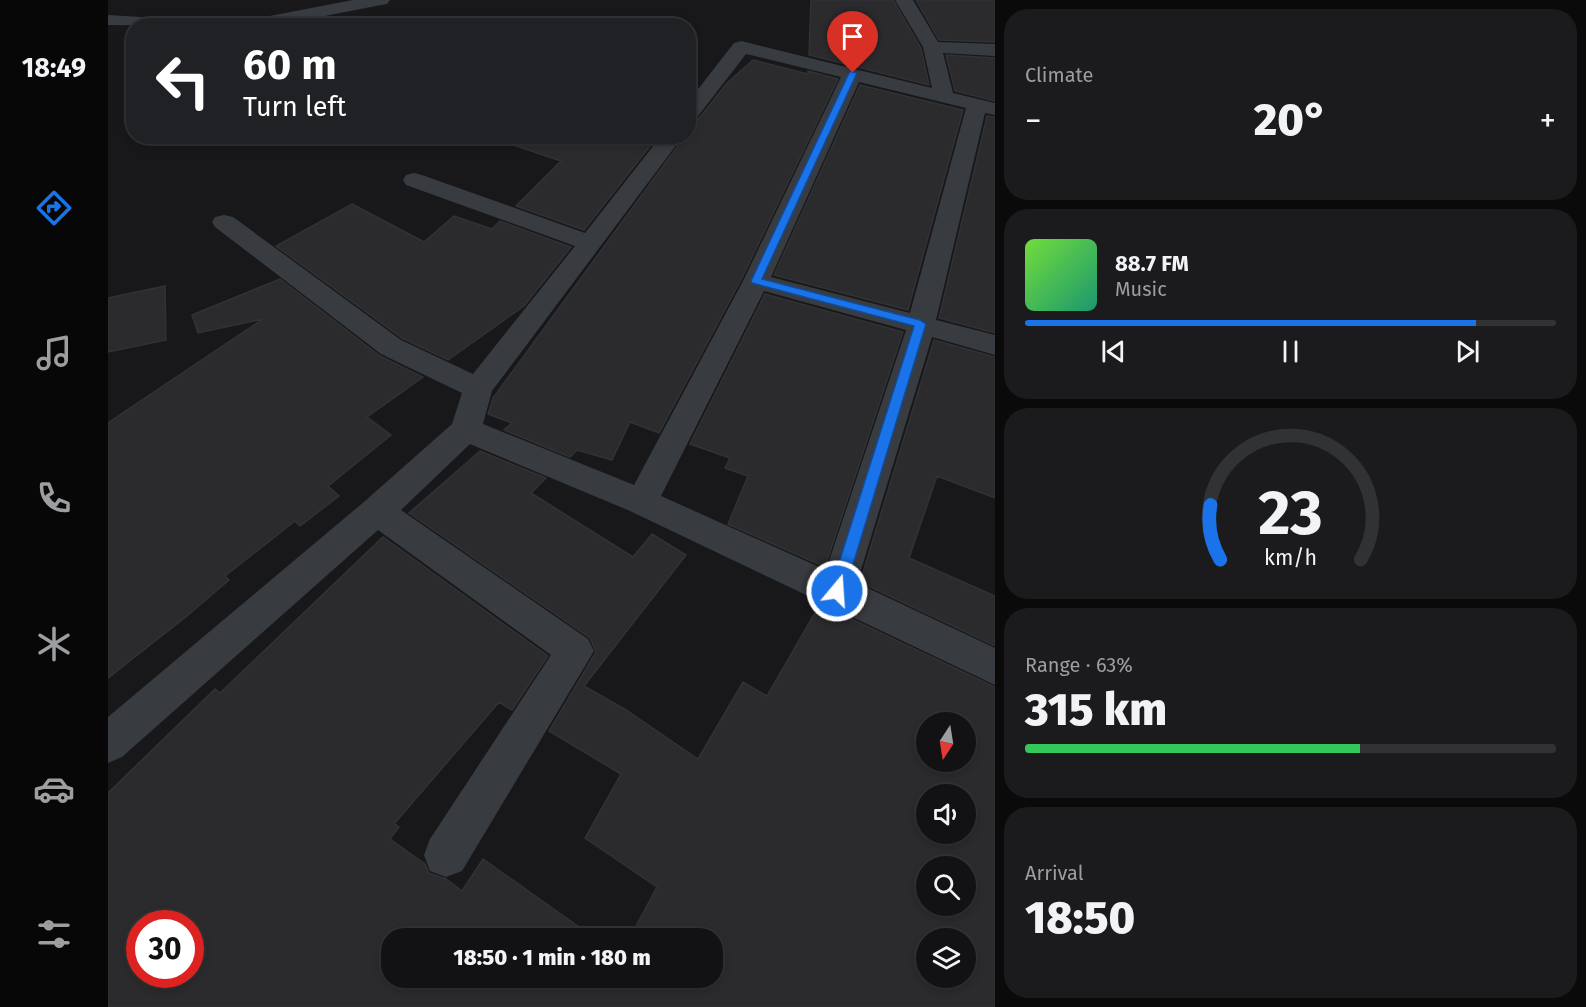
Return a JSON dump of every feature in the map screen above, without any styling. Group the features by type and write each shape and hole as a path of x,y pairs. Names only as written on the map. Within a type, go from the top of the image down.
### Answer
{"street":[{"path":"285,18 381,0"},
{"path":"904,0 932,47 944,96"},
{"path":"108,20 126,21"},
{"path":"696,106 741,47 986,106 837,591"},
{"path":"932,47 995,50"},
{"path":"642,502 756,281 853,73"},
{"path":"108,743 377,511 466,430 478,388 667,144"},
{"path":"414,180 591,243"},
{"path":"224,222 391,347 478,388"},
{"path":"756,281 995,345"},
{"path":"466,430 642,502 837,591 995,667"},
{"path":"377,511 575,651 446,855"}],"building":[{"path":"811,0 893,0 921,48 929,85 809,55"},
{"path":"916,0 995,0 995,42 939,40"},
{"path":"946,55 995,58 995,101 955,91"},
{"path":"753,60 838,79 741,280 659,433 630,422 612,460 577,450 570,457 504,430 512,423 488,414 493,398 679,144 696,144 696,121 727,83"},
{"path":"860,85 963,110 908,310 774,275"},
{"path":"987,116 995,117 995,333 939,318"},
{"path":"510,144 652,144 584,230 516,206 561,161"},
{"path":"352,204 424,242 454,216 492,229 500,221 571,247 524,306 448,360 402,338 276,246"},
{"path":"280,279 380,356 423,377 367,417 391,435 328,486 339,496 300,526 295,521 225,576 229,580 108,678 108,423 263,319 198,333 192,315"},
{"path":"165,286 166,340 108,352 108,298"},
{"path":"765,294 903,332 825,567 728,524 748,476 725,468 730,458 690,444"},
{"path":"934,340 995,357 995,498 937,476 909,558 995,596 995,646 860,582"},
{"path":"480,451 546,478 531,493 633,557 652,534 686,555 584,686 626,710 698,759 743,682 767,696 820,604 995,687 995,1007 108,1007 108,793 215,689 220,693 383,537 548,656 512,710 499,702 394,824 399,827 390,839 425,864 429,873 446,879 462,891 483,859 580,928 381,928 381,988 723,988 723,928 635,928 657,887 585,838 621,774 549,731 596,652 590,638 409,513"}],"route":[{"path":"837,591 915,348 920,324 756,281 853,73"}]}
